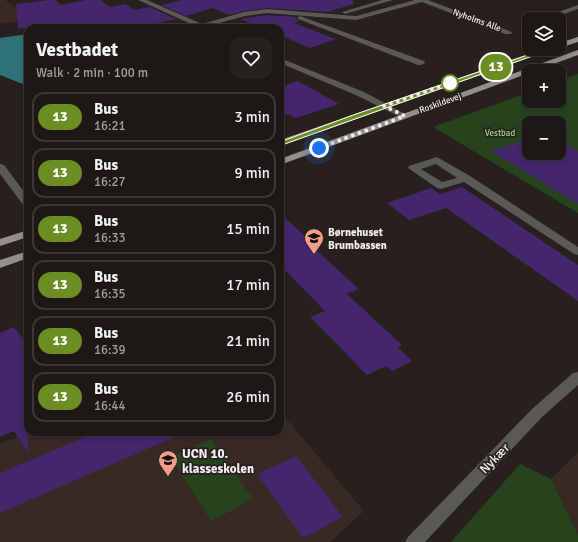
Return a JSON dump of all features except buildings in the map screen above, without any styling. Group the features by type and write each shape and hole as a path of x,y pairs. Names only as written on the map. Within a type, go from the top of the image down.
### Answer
{"main road":[{"path":"566,43 578,39"},
{"name":"Roskildevej","path":"284,161 578,52"},
{"name":"Roskildevej","path":"284,143 384,106 530,56"},
{"path":"0,243 24,234"},
{"path":"0,264 24,255"}],"street":[{"name":"Nyholms Alle","path":"144,1 158,0"},
{"name":"Nyholms Alle","path":"331,16 390,0"},
{"name":"Nyholms Alle","path":"214,24 255,12 356,18 422,0 508,32"},
{"name":"Nyholms Alle","path":"144,1 197,24"},
{"path":"565,12 578,8"},
{"name":"Nyholms Alle","path":"286,13 421,63"},
{"path":"284,62 362,94 405,116"},
{"path":"0,167 24,199"},
{"path":"466,178 578,252"},
{"name":"Nykær","path":"414,542 537,413 578,377"}],"shaded area":[{"path":"0,0 5,0 32,19 0,24"},
{"name":"UCN 10. klasseskolen","path":"284,416 364,511 330,542 0,542 0,444 24,434 24,436 284,436"},
{"path":"578,452 578,535 551,479"}],"green space":[{"name":"Vestbad","path":"578,74 578,213 433,127 522,95 522,108 566,108 566,78"},
{"path":"211,439 253,499 211,521 171,457"},
{"path":"520,464 551,479 578,535 578,542 451,542"}],"water":[{"path":"24,35 24,84 0,75 0,38"}],"bus line":[{"name":"13","path":"284,142 529,56"}],"place":[{"name":"Børnehuset Brumbassen","path":"314,255"},
{"name":"UCN 10. klasseskolen","path":"168,477"}],"route":[{"path":"319,148 405,116 384,106 450,83"}]}
